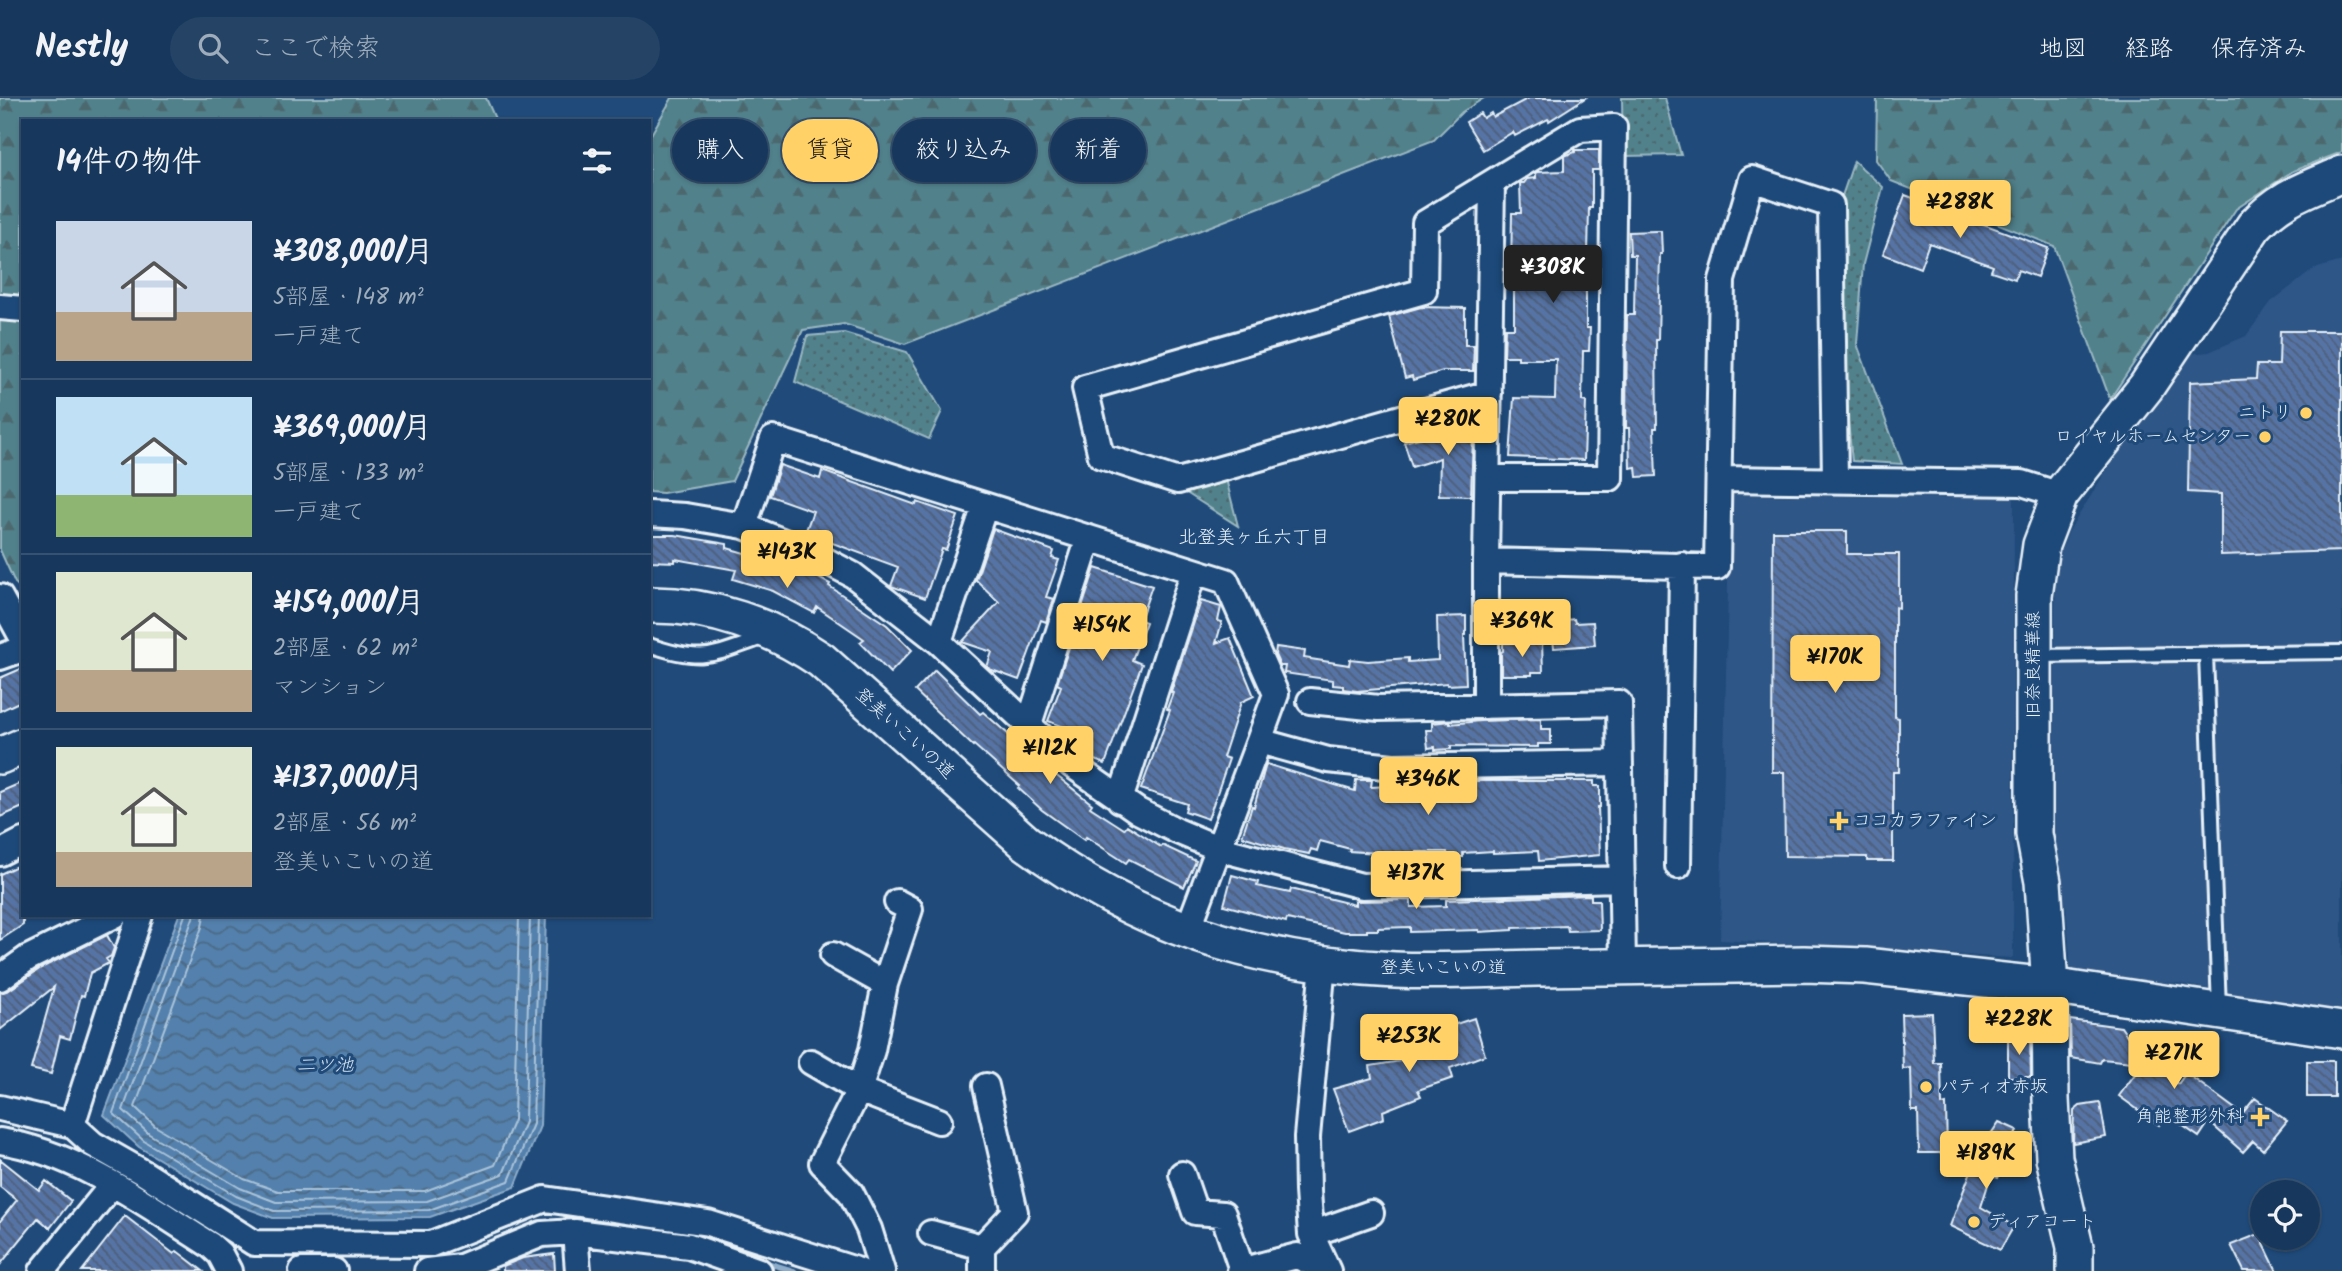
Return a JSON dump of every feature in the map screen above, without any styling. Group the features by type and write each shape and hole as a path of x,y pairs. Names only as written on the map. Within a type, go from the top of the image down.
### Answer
{"street":[{"path":"1489,393 1178,481 1101,456 1085,388 1424,291 1425,223 1580,129 1614,127 1611,478 1489,478"},
{"name":"旧奈良精華線","path":"2075,1271 2075,1247 2054,1158 2050,986 2043,882 2034,835 2034,596 2041,545 2060,495 2146,387 2253,226 2270,208 2292,195 2342,174"},
{"path":"1486,561 1717,567 1722,280 1752,179 1831,205 1835,479"},
{"path":"1486,706 1492,183"},
{"path":"0,307 21,309"},
{"path":"744,526 773,439 1226,581 1276,694 1187,932"},
{"path":"1720,479 2022,483 2060,495"},
{"path":"939,642 985,506"},
{"path":"651,514 685,516 744,526 809,552 853,575 939,642 1072,765 1120,800 1156,821 1220,849 1362,886 1622,879"},
{"path":"1029,724 1089,538"},
{"path":"1678,866 1682,565"},
{"path":"1120,800 1194,571"},
{"path":"0,597 21,635"},
{"name":"登美いこいの道","path":"651,605 706,610 728,615 775,634 821,660 1025,842 1049,860 1125,905 1187,932 1264,954 1323,964 1396,970 1854,965 2050,986 2342,1030"},
{"path":"0,657 21,650"},
{"path":"1310,701 1379,708 1619,703 1623,967"},
{"path":"1259,741 1328,760 1393,767 1619,763"},
{"path":"0,755 21,747"},
{"path":"0,853 21,842"},
{"path":"882,1271 869,1229 851,1193 822,1163 859,1090 872,1050 885,984 910,909 897,902"},
{"path":"0,978 28,958 112,917"},
{"path":"72,1125 139,917"},
{"path":"833,955 885,984"},
{"path":"1182,1174 1195,1212 1223,1214 1241,1270 1297,1256 1328,1271 1311,1234 1307,1137 1323,964"},
{"path":"811,1062 859,1090 939,1121"},
{"path":"931,1233 982,1259 1015,1212 986,1086"},
{"path":"0,1108 72,1125 93,1144 254,1243 431,1244 545,1199 708,1223 859,1271"},
{"path":"0,1141 49,1154 113,1184 210,1245 220,1254 229,1271"},
{"path":"42,1271 113,1184"},
{"path":"1311,1234 1371,1213"},
{"path":"575,1232 578,1271"},
{"path":"428,1271 462,1269 542,1234 575,1232 688,1246 759,1271"},
{"path":"688,1246 692,1271"},
{"path":"302,1271 334,1271"}],"lane":[{"path":"651,646 676,654 700,657 775,634"},
{"path":"2033,656 2342,652"},
{"path":"2206,653 2219,1012"}],"shaded area":[{"path":"2342,261 2342,1014 2177,983 2067,979 2070,958 2066,906 2050,837 2056,565 2069,531 2178,355 2209,352 2246,336 2271,302 2314,269"},
{"path":"1730,495 2014,498 2013,958 1720,940"}],"green space":[{"path":"0,98 486,98 495,119 21,119 21,588 15,583 0,550"},
{"path":"672,98 1484,98 1462,112 1434,140 905,344 844,324 803,330 732,481 663,493 651,492 651,135"},
{"path":"1622,98 1665,98 1681,155 1623,156"},
{"path":"1877,98 2342,98 2342,152 2293,171 2236,209 2110,399 2054,246 1891,181 1876,160"},
{"path":"1854,161 1883,187 1863,264 1857,344 1902,464 1852,461 1840,342 1840,202"},
{"path":"844,333 907,352 942,411 929,439 795,382 807,336"},
{"path":"1225,475 1238,526 1177,487"}],"water":[{"name":"二ツ池","path":"178,917 546,917 540,1126 515,1187 430,1217 273,1218 233,1203 139,1147 104,1115"}],"building":[{"path":"1529,98 1585,98 1549,121 1548,119 1515,136 1513,132 1483,150 1466,122 1480,113 1483,118 1491,113 1493,117"},
{"path":"1575,150 1599,150 1599,170 1592,170 1592,208 1589,208 1588,255 1591,255 1592,278 1586,278 1586,328 1590,328 1589,351 1583,351 1582,401 1586,402 1584,460 1510,457 1514,398 1555,399 1556,359 1518,359 1518,356 1504,356 1505,328 1514,328 1512,213 1521,213 1520,183 1536,178 1538,172 1564,171 1564,156"},
{"path":"1905,195 2048,248 2037,277 2018,270 2015,279 1991,271 1993,266 1929,243 1920,268 1883,254"},
{"path":"1661,231 1656,340 1657,428 1654,428 1656,476 1637,477 1636,467 1630,468 1629,428 1626,428 1627,315 1634,315 1635,255 1630,255 1629,232"},
{"path":"1421,307 1465,308 1465,345 1474,345 1473,371 1443,371 1413,380 1412,376 1405,378 1389,316"},
{"name":"ロイヤルホームセンター","path":"2280,331 2342,331 2342,551 2221,555 2221,494 2188,492 2190,382 2256,379 2257,365 2279,365"},
{"path":"1470,417 1473,434 1471,496 1439,495 1440,458 1412,467 1404,442 1453,429 1451,421"},
{"path":"780,465 820,479 822,471 916,505 917,502 958,516 946,550 942,549 925,598 891,586 898,567 805,533 813,511 770,496"},
{"path":"993,529 1054,551 1052,558 1059,560 1046,597 1054,599 1046,622 1041,620 1019,680 987,667 992,652 962,642 999,602 976,580"},
{"path":"1773,531 1847,531 1847,554 1899,554 1899,608 1895,607 1895,717 1899,718 1899,772 1893,772 1893,861 1867,861 1867,857 1785,856 1784,772 1772,772"},
{"path":"651,535 675,535 727,544 727,548 794,567 795,565 830,584 829,586 887,625 912,650 890,673 860,642 864,639 817,607 814,613 773,591 733,579 736,570 675,559 675,562 651,561"},
{"path":"1095,568 1152,586 1140,620 1146,622 1132,660 1142,664 1105,764 1087,757 1073,746 1078,732 1048,721 1061,686 1057,684"},
{"path":"1201,601 1221,607 1218,621 1222,622 1216,643 1230,638 1254,696 1241,702 1223,757 1229,759 1208,819 1185,811 1187,804 1141,789 1170,710 1167,709 1173,693 1171,692"},
{"path":"1466,616 1466,684 1447,683 1357,691 1343,689 1343,686 1333,685 1333,680 1284,673 1285,666 1280,666 1275,655 1276,647 1305,651 1304,658 1349,665 1350,659 1368,661 1408,658 1408,662 1438,660 1437,617"},
{"path":"1574,619 1575,623 1593,622 1595,645 1554,648 1551,622"},
{"path":"1542,642 1543,672 1532,672 1532,675 1501,675 1503,643"},
{"path":"21,669 21,701 0,711 0,678"},
{"path":"935,670 980,714 983,712 1023,747 1021,749 1046,772 1048,769 1092,804 1090,807 1124,829 1127,825 1161,847 1162,845 1196,861 1184,887 1129,859 1126,863 1086,837 1084,840 1042,810 1018,788 1020,786 915,691"},
{"path":"1541,719 1541,729 1551,729 1551,744 1538,744 1538,747 1428,748 1426,730 1432,730 1432,723"},
{"path":"1266,764 1355,791 1356,780 1372,780 1371,787 1407,785 1407,782 1419,781 1594,781 1594,786 1600,786 1600,855 1539,861 1538,851 1463,853 1463,857 1448,857 1447,852 1416,852 1416,860 1400,860 1400,856 1394,854 1349,851 1350,849 1320,841 1317,851 1311,849 1309,854 1284,849 1242,836 1252,806 1254,807"},
{"path":"21,783 21,808 0,817 0,792"},
{"path":"21,864 23,925 0,940 0,874"},
{"path":"1232,875 1258,882 1257,886 1290,893 1291,889 1355,905 1355,901 1411,900 1411,907 1446,906 1446,900 1591,895 1591,900 1599,900 1600,930 1568,931 1567,926 1479,932 1410,932 1410,927 1345,932 1287,919 1286,922 1224,905"},
{"path":"107,935 114,948 111,956 106,959 109,963 90,973 84,996 81,995 70,1039 60,1036 51,1074 31,1069 54,987 0,1030 0,993 9,990 41,968"},
{"name":"パティオ赤坂","path":"1932,1013 1934,1063 1941,1063 1942,1105 1946,1104 1947,1153 1919,1153 1918,1111 1912,1111 1911,1068 1903,1069 1901,1014"},
{"path":"1474,1018 1485,1055 1450,1068 1453,1078 1418,1090 1421,1096 1383,1111 1384,1118 1349,1131 1333,1089 1372,1078 1370,1066 1407,1060 1404,1046 1438,1038 1438,1030"},
{"path":"2070,1020 2121,1027 2135,1047 2131,1051 2178,1084 2186,1073 2242,1114 2255,1098 2287,1121 2263,1150 2253,1141 2243,1152 2209,1122 2199,1137 2166,1114 2159,1125 2119,1096 2143,1063 2102,1059 2100,1063 2071,1058"},
{"path":"2008,1037 2030,1038 2031,1077 2008,1077"},
{"path":"2307,1061 2334,1061 2334,1097 2307,1097"},
{"path":"2100,1103 2106,1137 2073,1143 2074,1111 2080,1106"},
{"path":"1999,1122 2017,1130 2011,1148 2012,1157 2005,1163 1998,1178 1991,1175 1981,1207 2014,1226 2000,1250 1950,1226 1978,1153"},
{"path":"0,1159 39,1190 46,1181 71,1201 50,1228 38,1218 0,1265 0,1221 17,1200 0,1187"},
{"path":"125,1216 174,1254 177,1251 203,1271 82,1271"},
{"path":"2250,1238 2250,1250 2267,1250 2277,1271 2244,1271 2231,1245"},
{"path":"554,1254 555,1271 503,1271 503,1266 523,1258"}],"waterway":[{"path":"566,1216 595,1218"},
{"path":"637,1225 674,1233"},
{"path":"761,1261 794,1271"}],"place":[{"name":"ニトリ","path":"2306,413"},
{"name":"ロイヤルホームセンター","path":"2265,437"},
{"name":"ココカラファイン","path":"1839,821"},
{"name":"パティオ赤坂","path":"1926,1087"},
{"name":"角能整形外科","path":"2260,1117"},
{"name":"ディアコート","path":"1974,1222"}],"district":[{"name":"北登美ヶ丘六丁目","path":"1254,538"}]}
